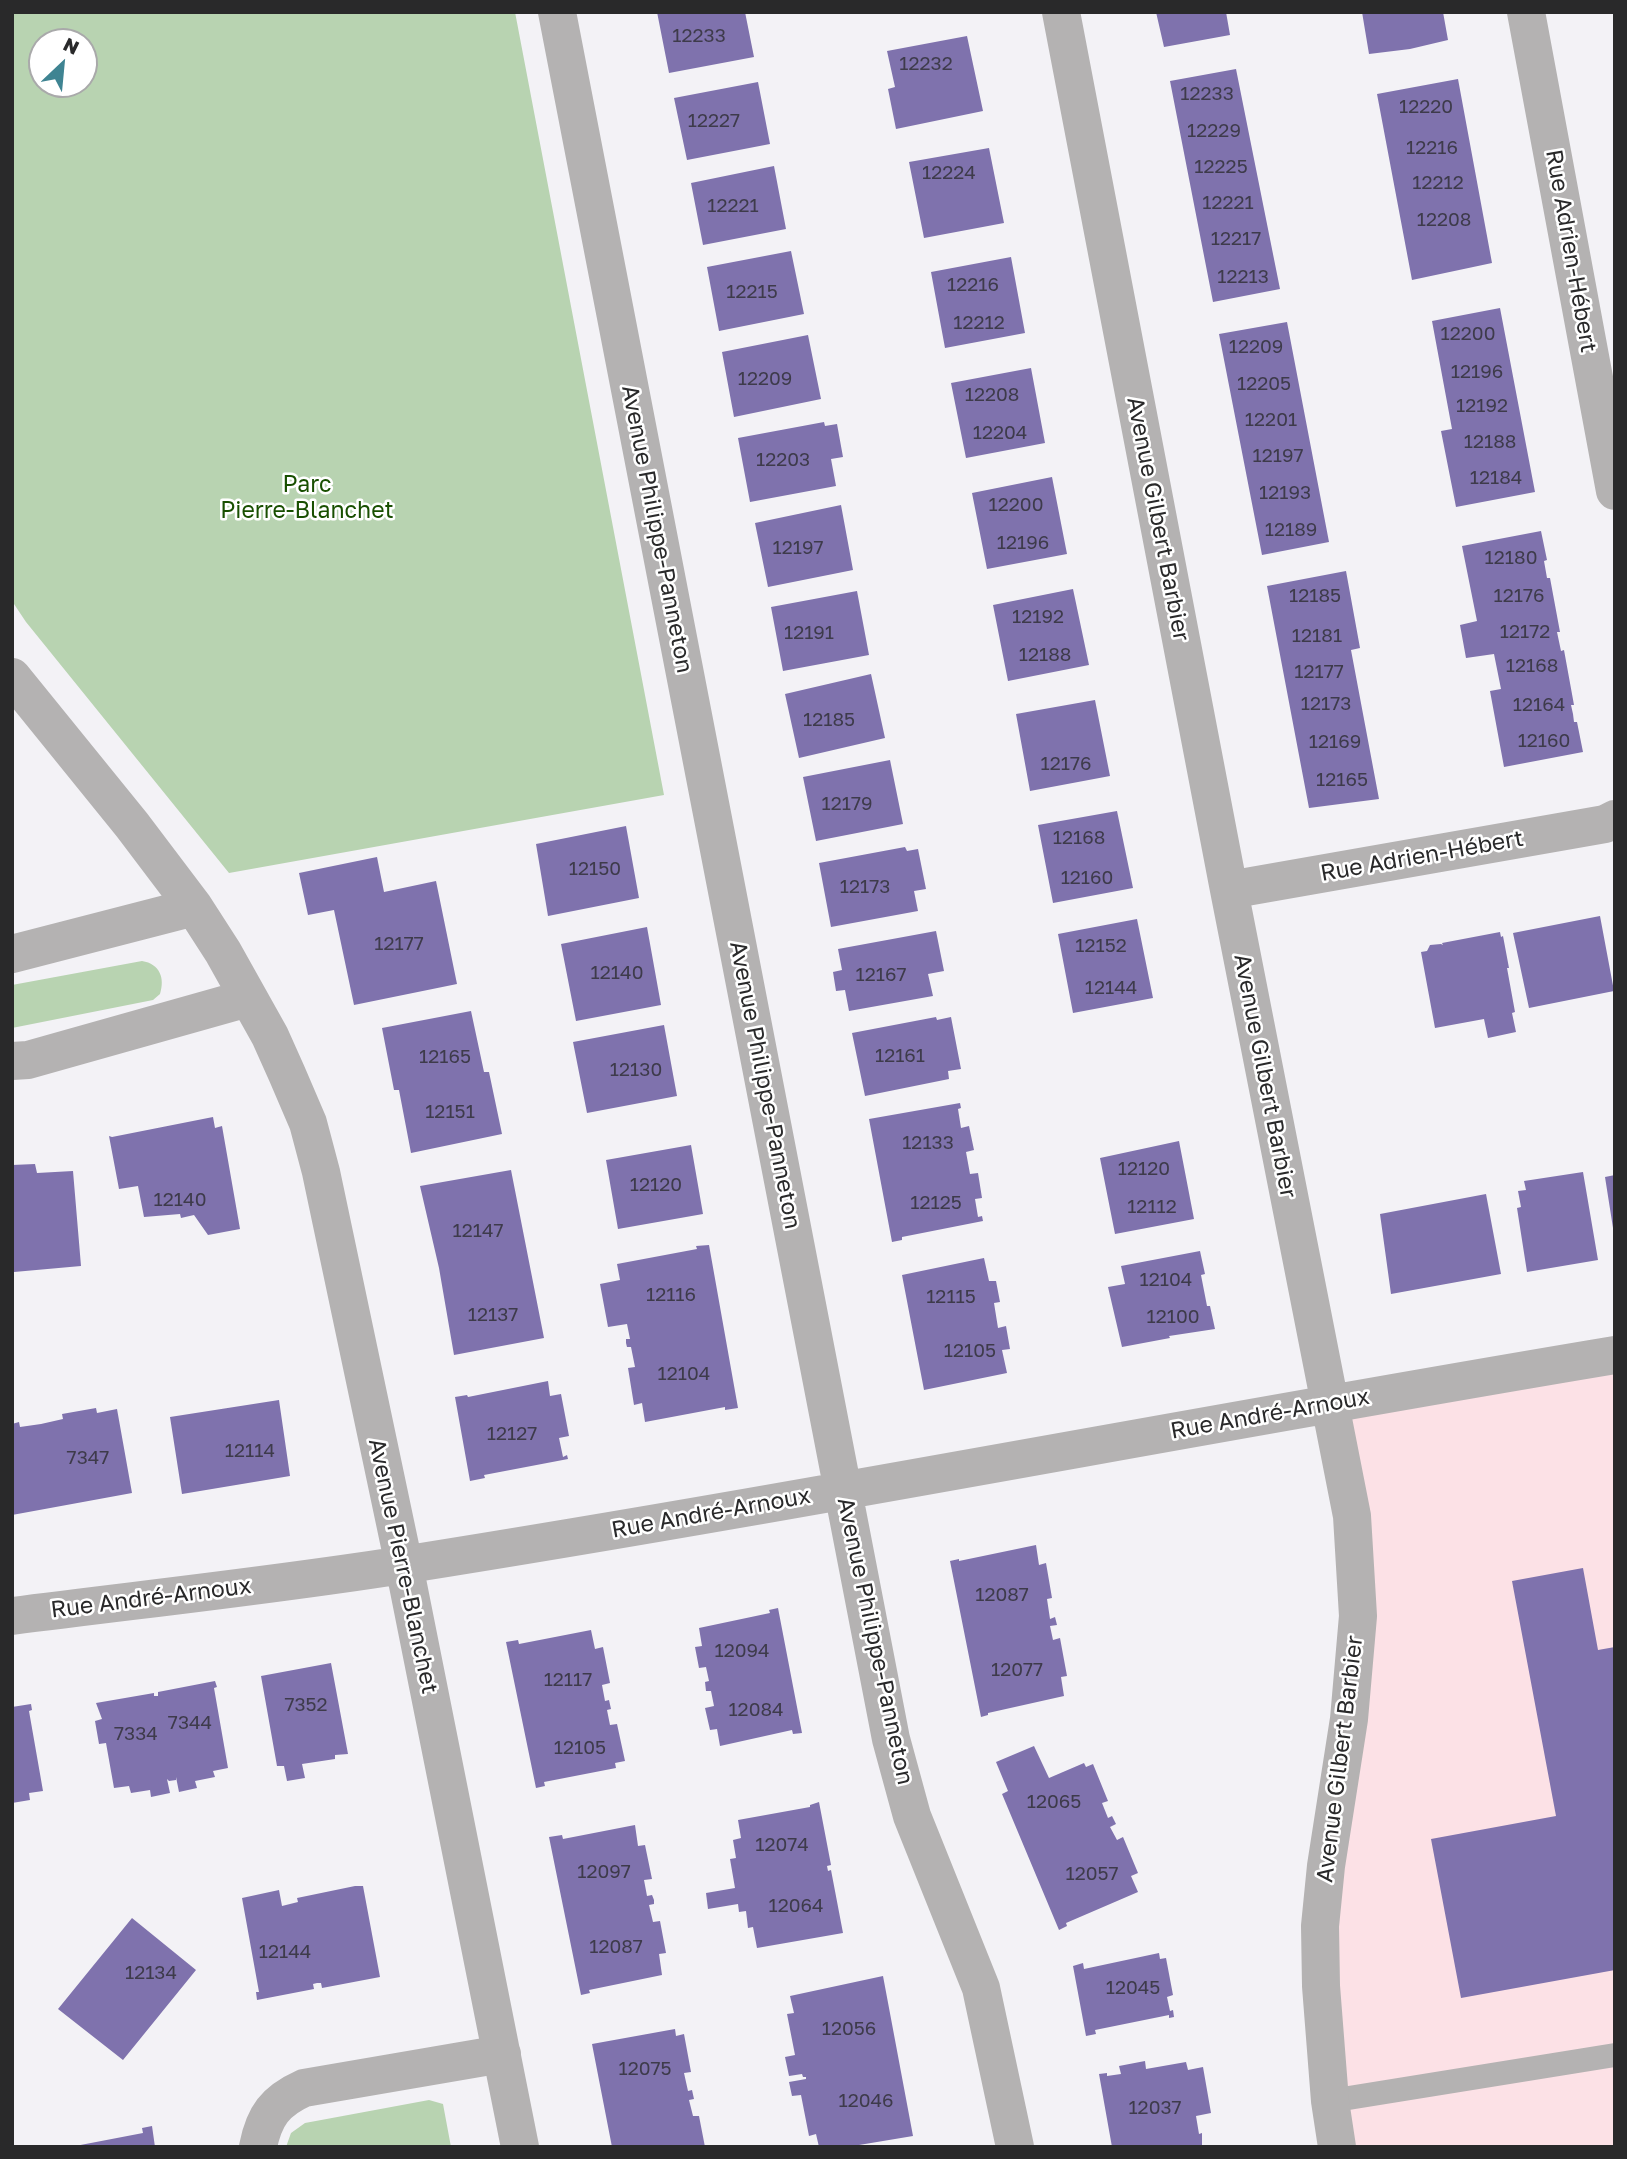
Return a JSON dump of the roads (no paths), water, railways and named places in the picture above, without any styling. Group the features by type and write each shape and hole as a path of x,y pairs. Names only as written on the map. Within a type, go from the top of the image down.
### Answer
{"street":[{"name":"Avenue Philippe-Panneton","path":"556,12 891,1739 912,1816 981,1988 1015,2147"},
{"name":"Avenue Gilbert Barbier","path":"1061,12 1352,1516 1358,1616 1349,1719 1320,1926 1321,1986 1330,2101 1337,2147"},
{"name":"Rue Adrien-Hébert","path":"1526,12 1615,491"},
{"name":"Avenue Pierre-Blanchet","path":"12,677 132,825 194,907 223,952 274,1046 308,1123 324,1186 404,1565 520,2147"},
{"name":"Rue Adrien-Hébert","path":"1229,890 1605,824 1615,820"},
{"path":"12,954 194,907"},
{"path":"12,1061 28,1060 248,998"},
{"name":"Rue André-Arnoux","path":"12,1616 404,1565 1615,1355"},
{"path":"258,2147 261,2133 271,2113 284,2097 304,2088 502,2054"}],"lane":[{"path":"1330,2101 1615,2055"}],"park label":[{"name":"Parc Pierre-Blanchet","path":"307,498"}]}
